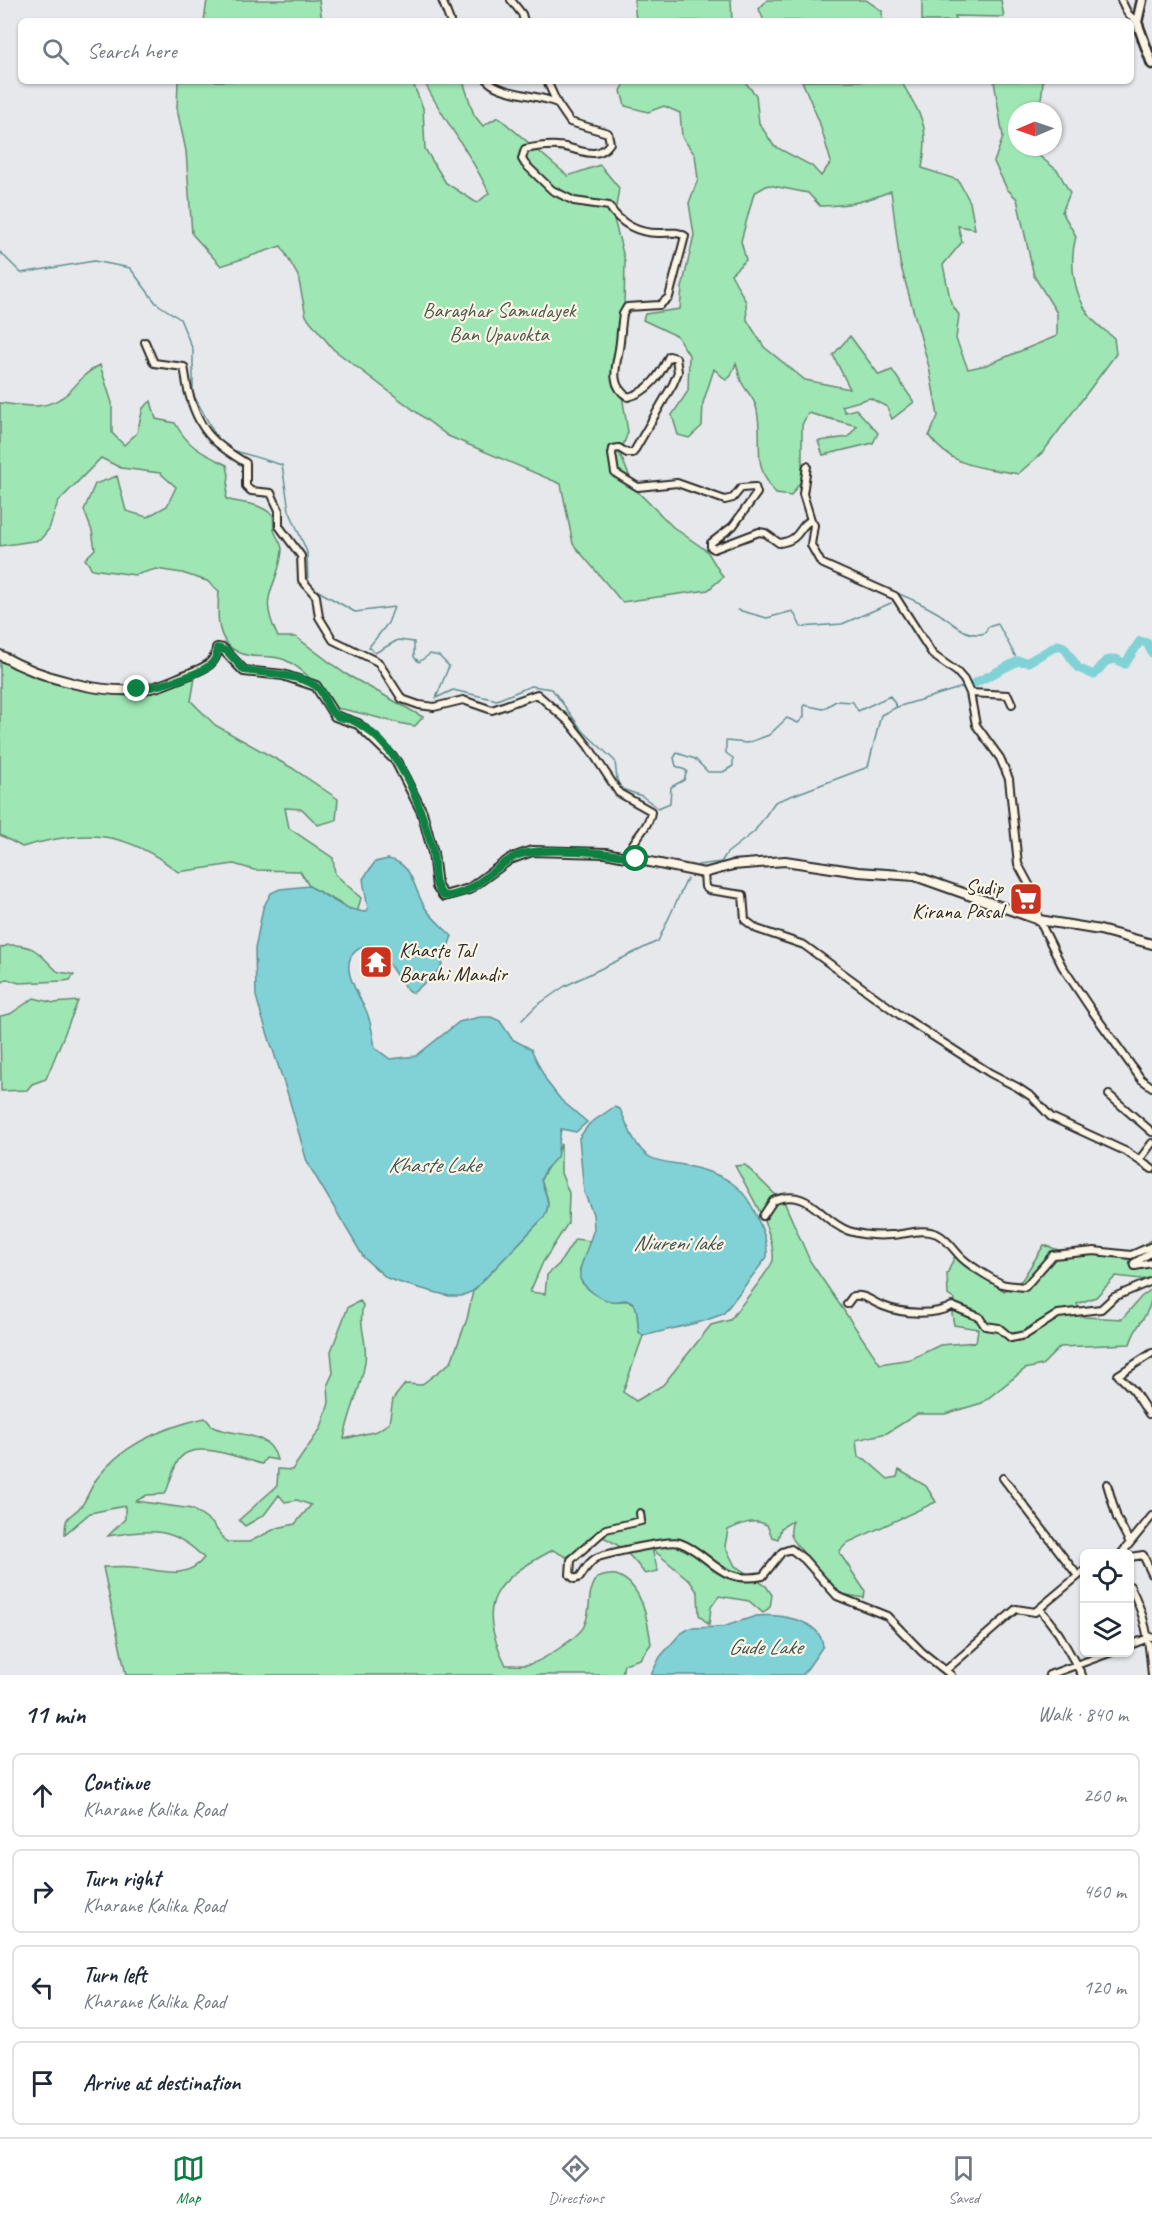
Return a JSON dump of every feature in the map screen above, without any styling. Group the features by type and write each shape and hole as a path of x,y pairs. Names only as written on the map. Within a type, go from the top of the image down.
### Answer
{"main road":[{"path":"1142,0 1137,22 1152,64"}],"street":[{"path":"442,0 449,18"},
{"path":"511,0 523,18"},
{"path":"1121,0 1132,18"},
{"path":"1134,19 1137,22"},
{"path":"491,84 497,90 520,92 557,103"},
{"path":"548,84 557,103 570,122 608,133 610,142 606,149 596,154 557,146 525,149 522,159 525,164 552,190 574,201 609,206 624,225 659,234 678,232 685,236 669,297 660,305 627,307 623,314 614,368 616,384 621,393 628,398 647,388 661,372 669,356 676,358 678,365 673,384 633,453 627,453 619,448 613,449 615,473 638,487 677,483 726,500 733,498 741,488 755,487 757,493 739,519 711,543 712,548 759,532 765,533 779,543 789,542 798,537 806,522 811,520"},
{"path":"145,342 154,363 184,367 187,388 201,427 218,446 246,464 246,486 251,491 271,493 279,510 279,526 301,556 302,580 316,596 319,617 333,640 378,662 402,699 419,705 434,707 463,700 492,710 537,694 569,722 619,793 651,812 650,818 632,843 627,856"},
{"path":"807,466 802,494 814,525 812,545 821,563 895,596 930,652 957,672 970,693 976,725 1000,758 1009,779 1016,857 1032,890 1039,920 1062,966 1090,1008 1141,1078 1152,1088"},
{"path":"0,656 52,677 106,689 137,689 162,685 209,666 215,658 217,648 223,649 244,670 283,675 311,683 320,690 335,716 358,724 384,748 405,774 422,812 433,853 437,887 444,896 469,889 499,866 524,853 606,853 704,873 733,866 777,861 858,872 906,874 1039,920 1100,930 1152,944"},
{"path":"970,693 1008,695 1012,704"},
{"path":"704,873 705,887 709,890 743,895 746,899 743,916 758,930 804,945 900,1015 984,1069 1017,1087 1051,1117 1140,1159 1152,1169"},
{"path":"1109,1095 1152,1132"},
{"path":"1140,1159 1152,1143"},
{"path":"763,1216 773,1201 791,1197 815,1205 831,1222 848,1231 891,1235 917,1231 932,1232 953,1246 963,1259 982,1272 1003,1284 1025,1287 1053,1255 1094,1251 1131,1255 1152,1246"},
{"path":"1152,1252 1134,1263 1135,1266 1152,1263"},
{"path":"847,1304 853,1296 861,1295 895,1310 932,1313 952,1306 980,1317 985,1326 999,1328 1011,1338 1025,1335 1058,1314 1101,1309 1114,1297 1152,1281"},
{"path":"1149,1414 1134,1391 1118,1374 1152,1353"},
{"path":"640,1513 640,1521 611,1527 601,1533 572,1560 570,1575 575,1579 580,1578 585,1568 597,1557 675,1541 693,1551 717,1570 754,1578 763,1576 782,1552 791,1549 804,1559 837,1596 887,1616 922,1652 948,1673 1016,1609 1035,1612 1078,1576 1003,1478"},
{"path":"1107,1484 1117,1518 1130,1543"},
{"path":"1125,1549 1152,1516"},
{"path":"1134,1557 1143,1556 1152,1575"},
{"path":"1134,1594 1143,1611 1150,1637 1152,1675"},
{"path":"1040,1609 1082,1675"},
{"path":"1134,1643 1150,1637"},
{"path":"1048,1675 1102,1657"}],"green space":[{"path":"207,0 319,0 322,18 204,18"},
{"path":"634,0 731,0 732,18 636,18"},
{"path":"767,0 866,0 882,11 882,18 763,18 759,9"},
{"path":"922,0 1001,0 1004,17 955,16 955,18 922,18"},
{"name":"Baraghar Samudayek Ban Upavokta","path":"178,84 413,84 423,108 425,149 446,183 477,203 489,193 426,84 464,84 474,115 483,126 498,117 568,176 600,165 619,188 614,219 625,261 624,309 617,364 628,432 620,454 635,489 673,527 707,551 723,577 708,590 622,602 573,544 561,484 448,436 333,349 306,316 298,276 281,246 221,266 192,234 186,151 177,109"},
{"path":"624,84 747,84 756,95 759,123 774,146 812,166 821,176 831,162 819,121 803,84 903,84 922,122 925,141 922,168 958,180 970,202 975,229 958,226 962,242 943,265 951,303 959,315 956,339 968,369 986,365 1057,336 1057,313 1034,276 1017,199 1007,189 994,162 1003,137 994,84 1043,84 1041,102 1008,102 1008,156 1039,156 1058,171 1070,193 1062,212 1076,236 1073,266 1076,287 1089,315 1114,338 1116,354 1043,452 1018,474 980,467 958,460 938,447 929,436 938,416 929,367 900,263 891,191 857,202 820,206 808,193 768,185 754,193 741,241 746,260 731,274 746,302 747,320 764,347 805,380 850,389 833,355 850,336 879,375 892,370 914,402 892,419 887,407 870,398 842,406 845,412 856,409 878,433 873,443 823,455 818,441 848,437 857,426 808,413 802,425 802,479 791,496 776,494 760,463 759,423 756,406 741,381 736,363 731,376 726,380 714,369 703,403 702,426 689,438 678,435 672,415 688,391 689,355 677,336 643,320 645,314 680,309 682,288 694,235 689,203 698,179 695,155 682,137 680,113 664,106 648,112 625,106 621,91"},
{"path":"100,365 112,403 112,433 124,445 137,433 143,408 151,401 156,419 175,423 197,449 227,465 229,476 226,499 256,505 273,515 275,532 282,551 270,592 269,610 278,637 296,637 344,673 423,717 415,726 335,708 312,681 293,664 280,658 248,655 234,650 227,644 220,628 219,591 207,581 182,573 156,569 135,575 92,569 85,559 95,549 92,531 84,510 95,484 117,476 126,511 147,517 167,506 176,487 160,473 121,468 101,458 58,502 49,529 40,540 0,546 0,403 36,406 52,403 68,393 85,375"},
{"path":"0,660 119,695 153,693 195,678 191,701 215,725 292,768 338,799 336,820 318,825 302,809 285,808 289,828 333,858 335,874 361,898 357,913 309,886 300,871 254,870 234,864 178,872 141,848 104,837 66,837 22,847 0,835"},
{"path":"8,945 31,948 57,971 74,975 70,980 63,981 19,983 7,979 0,984 0,948"},
{"path":"34,998 54,1003 78,1001 46,1079 32,1084 27,1090 1,1091 0,1016 10,1014"},
{"path":"561,1144 561,1173 569,1193 568,1223 543,1262 530,1292 545,1294 547,1275 559,1264 575,1239 591,1241 580,1269 582,1283 604,1299 627,1301 636,1306 639,1332 643,1336 623,1392 636,1401 663,1385 711,1325 730,1320 761,1280 773,1260 770,1237 735,1166 745,1165 785,1204 810,1261 880,1364 911,1359 940,1345 976,1342 978,1329 954,1325 952,1314 955,1300 948,1295 947,1274 955,1256 1004,1291 1022,1280 1044,1245 1072,1255 1087,1248 1121,1253 1135,1249 1152,1239 1152,1275 1149,1280 1116,1276 1096,1297 1077,1304 1084,1317 1122,1319 1141,1297 1152,1289 1150,1306 1130,1344 1060,1347 1042,1365 1025,1369 982,1403 945,1414 917,1414 887,1433 856,1440 858,1457 865,1459 888,1479 897,1477 899,1470 926,1486 936,1502 847,1543 839,1552 865,1591 864,1598 841,1594 793,1539 792,1521 781,1528 778,1539 772,1537 767,1525 757,1522 748,1523 728,1530 725,1546 735,1566 766,1586 772,1595 770,1607 763,1613 749,1601 719,1596 711,1607 709,1625 699,1615 698,1593 689,1580 652,1549 658,1571 645,1574 624,1550 596,1534 581,1550 566,1557 553,1550 517,1572 496,1595 492,1608 492,1624 496,1643 506,1665 536,1662 560,1648 581,1631 587,1619 593,1584 597,1578 616,1575 625,1579 638,1594 648,1625 651,1644 640,1659 624,1664 622,1675 126,1675 103,1567 180,1572 197,1565 204,1558 182,1540 160,1532 108,1536 125,1519 125,1506 90,1513 65,1534 67,1518 82,1505 98,1477 120,1455 146,1438 175,1426 205,1418 215,1428 261,1439 274,1451 277,1460 266,1458 262,1464 219,1452 197,1450 180,1458 165,1494 147,1495 136,1501 192,1509 212,1523 226,1542 249,1542 277,1528 295,1524 311,1505 297,1500 285,1502 279,1495 264,1515 245,1526 239,1520 277,1486 278,1469 292,1470 321,1428 329,1403 328,1384 333,1373 331,1351 348,1307 360,1301 363,1305 362,1320 366,1354 361,1381 344,1439 377,1431 389,1423 393,1399 405,1384 421,1385 451,1362 467,1319 473,1291 544,1217 548,1203 541,1180"}],"water":[{"name":"Khaste Lake","path":"388,859 397,862 408,872 426,909 452,936 440,969 413,993 407,990 384,957 373,946 365,946 356,951 351,958 349,965 352,983 369,1017 375,1048 390,1059 416,1056 459,1022 491,1017 500,1021 512,1039 531,1049 547,1082 561,1100 587,1122 576,1132 561,1129 557,1157 545,1170 541,1180 548,1203 544,1217 473,1291 461,1296 449,1296 387,1278 364,1258 307,1162 256,996 255,949 263,908 271,893 280,889 309,886 346,908 364,912 368,909 363,879 375,862"},
{"name":"Niureni lake","path":"614,1107 620,1109 635,1141 648,1156 721,1177 739,1189 753,1208 765,1239 767,1257 723,1314 643,1336 639,1332 637,1310 632,1302 606,1300 589,1290 580,1279 580,1269 594,1229 593,1214 584,1192 579,1138 589,1124"},
{"name":"Gude Lake","path":"756,1616 786,1617 814,1629 823,1646 803,1675 651,1675 660,1657 680,1634 690,1628 723,1627"}],"waterway":[{"path":"0,252 21,273 94,261 130,268 156,303 180,319 193,350 193,394 217,438"},
{"path":"232,450 282,465 289,510 307,552 308,583"},
{"path":"313,588 355,612 394,607 388,623 369,647 375,653 398,640 414,642 414,657 419,662 430,654 439,656 449,666 436,698 453,690 497,700 531,686 552,689 582,730 615,761 617,780 622,789 642,796 658,808 670,803 671,787 684,780 687,771 676,766 674,758 677,753 695,759 708,772 723,772 733,766 733,758 726,753 726,741 747,743 769,735 787,718 798,723 804,717 804,705 823,709 836,701 853,702 858,711 890,696 897,707 963,687"},
{"path":"899,594 929,608 960,629 972,634 985,633 988,627 998,624 1018,661"},
{"path":"738,610 767,618 793,611 801,627 842,624 891,603"},
{"path":"973,684 1018,661 1028,662 1058,645 1064,647 1078,668 1094,675 1106,661 1116,659 1125,664 1140,641 1147,643 1152,653"},
{"path":"698,865 721,862 727,853 754,832 775,802 868,767 881,715 897,707"},
{"path":"522,1020 536,1006 565,986 658,941 687,879"}],"place":[{"name":"Sudip Kirana Pasal","path":"1026,899"},
{"name":"Khaste Tal Barahi Mandir","path":"376,962"}],"route":[{"path":"137,689 162,685 209,666 215,658 217,648 227,651 239,668 244,670 283,675 316,686 335,716 354,721 373,736 405,774 422,812 433,853 437,887 444,896 469,889 510,859 532,851 606,853 636,859"}]}
